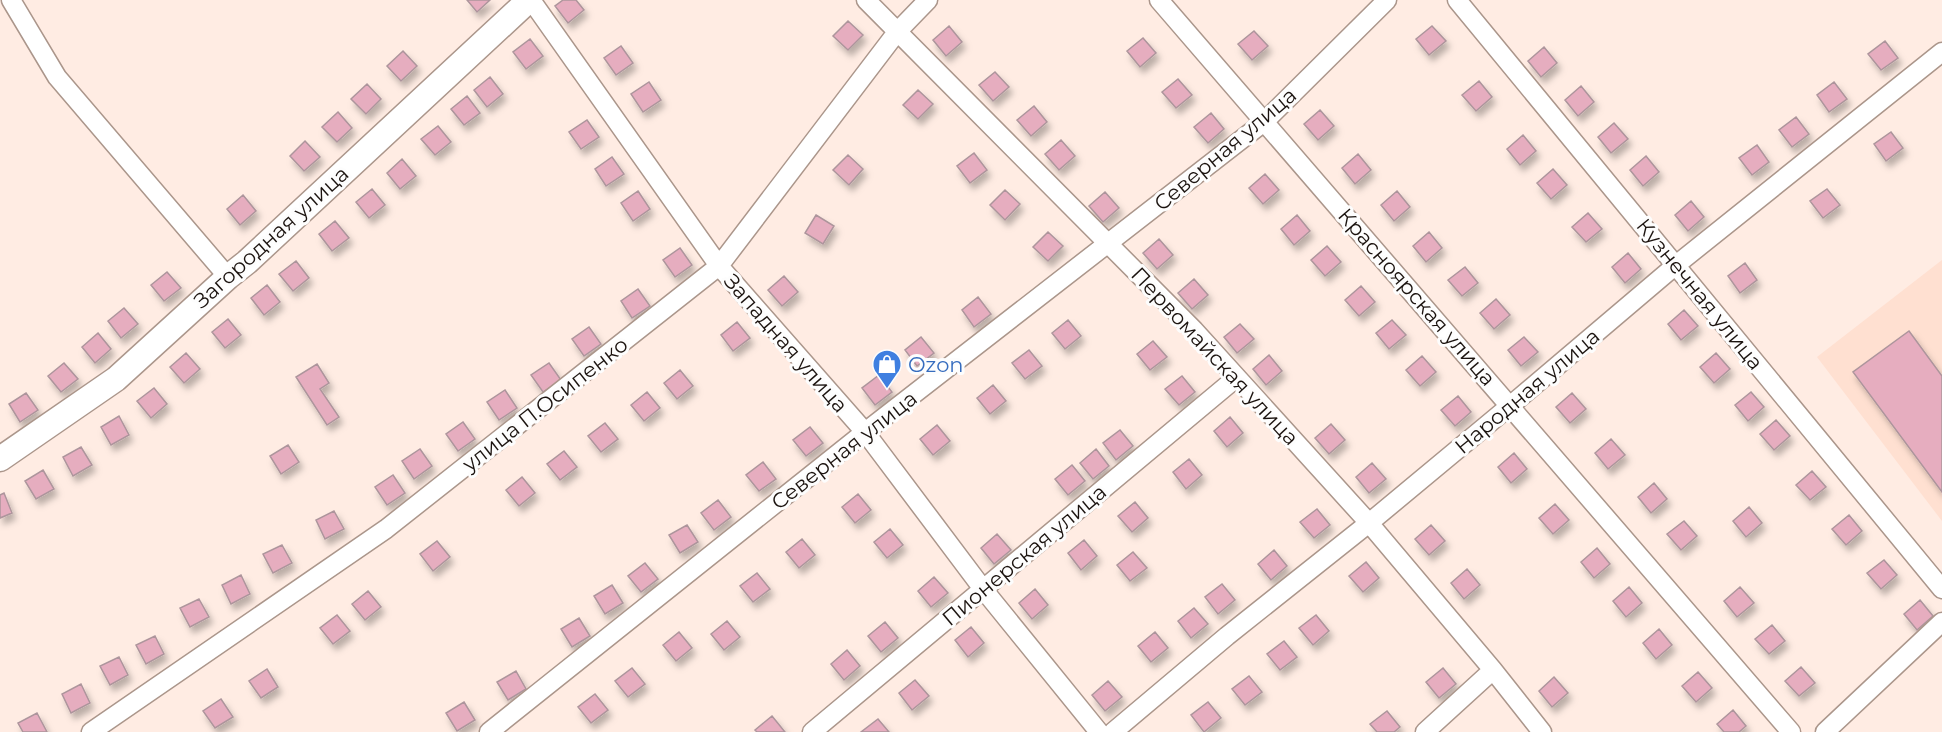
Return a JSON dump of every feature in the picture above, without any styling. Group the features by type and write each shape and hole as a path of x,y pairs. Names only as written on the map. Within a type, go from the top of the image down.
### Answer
{"main road":[{"name":"Загородная улица","path":"0,459 116,379 256,254 530,0"}],"street":[{"path":"11,0 57,77 228,277"},
{"name":"Западная улица","path":"530,0 719,266 865,432 983,589 1099,732"},
{"name":"Первомайская улица","path":"866,0 1194,330 1369,523 1542,732"},
{"name":"улица П.Осипенко","path":"91,732 386,529 719,266 897,32 928,0"},
{"name":"Красноярская улица","path":"1159,0 1791,732"},
{"name":"Северная улица","path":"489,732 865,432 1264,122 1387,0"},
{"name":"Кузнечная улица","path":"1457,0 1942,589"},
{"name":"Народная улица","path":"1113,732 1227,636 1369,523 1676,265 1942,52"},
{"name":"Пионерская улица","path":"812,732 1236,378"},
{"path":"1825,732 1942,622"},
{"path":"1425,732 1493,670"}],"shaded area":[{"path":"1942,260 1942,521 1817,357"}],"building":[{"path":"467,0 490,0 477,12"},
{"path":"563,0 576,0 584,10 568,23 555,6"},
{"path":"848,21 863,35 848,50 833,36"},
{"path":"949,26 962,42 946,56 933,40"},
{"path":"1432,26 1446,41 1429,55 1416,39"},
{"path":"1254,31 1268,46 1252,60 1238,44"},
{"path":"1143,38 1156,53 1140,67 1127,51"},
{"path":"530,39 543,56 526,69 513,52"},
{"path":"1885,41 1898,58 1881,70 1868,54"},
{"path":"621,46 633,63 616,75 604,58"},
{"path":"1544,47 1557,63 1541,77 1528,61"},
{"path":"403,51 417,66 401,81 387,66"},
{"path":"995,72 1009,87 993,101 979,85"},
{"path":"490,77 503,94 487,107 474,90"},
{"path":"1178,79 1192,95 1176,108 1162,92"},
{"path":"1479,81 1492,97 1476,111 1462,95"},
{"path":"649,82 661,100 643,112 631,94"},
{"path":"1834,82 1847,99 1829,112 1817,95"},
{"path":"367,84 381,99 366,114 351,99"},
{"path":"1581,86 1594,102 1578,116 1565,100"},
{"path":"918,90 933,104 918,119 903,105"},
{"path":"467,96 480,113 464,125 451,109"},
{"path":"1034,106 1047,122 1031,136 1017,120"},
{"path":"1320,110 1334,126 1318,140 1304,124"},
{"path":"338,112 352,128 337,142 322,127"},
{"path":"1211,113 1224,129 1208,143 1194,127"},
{"path":"1796,117 1809,134 1792,147 1779,130"},
{"path":"587,120 599,137 581,149 569,132"},
{"path":"1614,123 1628,139 1611,153 1598,137"},
{"path":"438,126 451,142 435,155 421,139"},
{"path":"1891,132 1903,148 1886,161 1874,144"},
{"path":"1523,135 1536,151 1520,165 1507,149"},
{"path":"1061,140 1075,156 1059,170 1045,154"},
{"path":"305,141 320,157 304,171 290,156"},
{"path":"1757,145 1769,162 1752,175 1739,158"},
{"path":"974,153 987,170 970,183 957,166"},
{"path":"1358,154 1371,170 1355,184 1342,168"},
{"path":"848,155 863,169 849,185 833,170"},
{"path":"1646,156 1659,172 1643,186 1630,170"},
{"path":"612,157 624,174 606,186 595,169"},
{"path":"402,159 416,176 400,189 387,173"},
{"path":"1553,169 1567,185 1551,199 1537,183"},
{"path":"1265,174 1279,190 1263,204 1249,188"},
{"path":"372,189 385,205 369,218 356,202"},
{"path":"1827,189 1840,205 1823,218 1810,201"},
{"path":"1005,190 1020,204 1005,220 990,205"},
{"path":"638,191 650,209 633,221 621,203"},
{"path":"1397,191 1410,207 1394,221 1381,205"},
{"path":"1105,192 1119,208 1103,222 1089,206"},
{"path":"243,195 256,211 240,225 227,209"},
{"path":"1691,201 1704,217 1688,231 1675,215"},
{"path":"1588,213 1602,229 1586,242 1572,227"},
{"path":"816,215 834,226 823,244 805,233"},
{"path":"1297,215 1310,231 1294,245 1281,229"},
{"path":"335,221 349,238 332,251 319,234"},
{"path":"1048,232 1063,246 1048,261 1033,247"},
{"path":"1429,232 1442,248 1426,262 1413,246"},
{"path":"1159,239 1173,255 1157,269 1143,253"},
{"path":"1327,246 1341,262 1325,276 1311,260"},
{"path":"680,248 692,265 675,277 663,260"},
{"path":"1628,253 1641,269 1625,283 1612,267"},
{"path":"296,261 309,278 293,291 279,274"},
{"path":"1745,263 1757,280 1740,293 1728,276"},
{"path":"1465,267 1478,283 1462,296 1448,280"},
{"path":"167,272 181,288 164,301 151,285"},
{"path":"784,276 798,292 782,306 768,290"},
{"path":"1194,279 1208,295 1192,309 1178,293"},
{"path":"267,285 280,302 264,315 251,298"},
{"path":"1361,286 1375,302 1359,316 1345,300"},
{"path":"638,289 650,306 632,318 621,301"},
{"path":"978,297 991,314 974,327 962,310"},
{"path":"1496,299 1510,315 1494,329 1480,313"},
{"path":"124,308 138,324 121,338 108,321"},
{"path":"1684,310 1698,326 1681,340 1668,324"},
{"path":"228,319 241,335 225,348 212,332"},
{"path":"1068,320 1081,336 1065,349 1052,333"},
{"path":"1392,320 1406,335 1389,349 1376,333"},
{"path":"737,322 750,338 733,351 721,335"},
{"path":"1240,324 1254,339 1237,353 1224,337"},
{"path":"589,327 601,344 584,356 572,339"},
{"path":"1909,331 1942,376 1942,492 1853,372"},
{"path":"98,333 111,349 95,363 82,347"},
{"path":"921,337 934,353 917,366 905,350"},
{"path":"1524,337 1538,352 1521,366 1508,350"},
{"path":"1153,341 1167,357 1150,370 1137,354"},
{"path":"1029,350 1042,366 1025,379 1012,363"},
{"path":"186,353 200,369 184,383 170,367"},
{"path":"1716,353 1730,369 1714,383 1700,367"},
{"path":"1269,355 1282,371 1266,385 1253,369"},
{"path":"1422,356 1436,372 1420,386 1406,370"},
{"path":"64,363 78,379 61,392 48,376"},
{"path":"549,363 561,380 543,392 531,375"},
{"path":"317,364 329,383 320,389 339,417 327,425 296,377"},
{"path":"680,370 693,386 677,399 664,383"},
{"path":"879,375 892,392 875,405 862,388"},
{"path":"1182,376 1195,392 1179,405 1165,389"},
{"path":"993,385 1006,401 990,414 977,398"},
{"path":"154,388 167,404 151,418 137,401"},
{"path":"505,390 517,408 499,420 487,402"},
{"path":"647,392 660,408 644,421 631,405"},
{"path":"1751,392 1764,407 1748,421 1735,405"},
{"path":"26,393 38,410 20,422 9,404"},
{"path":"1572,393 1586,409 1570,423 1556,407"},
{"path":"1458,396 1471,412 1455,426 1441,410"},
{"path":"119,416 129,435 111,445 101,427"},
{"path":"1230,417 1243,433 1227,447 1214,431"},
{"path":"1776,420 1790,436 1774,450 1760,434"},
{"path":"463,422 475,439 458,451 446,434"},
{"path":"605,423 618,439 601,452 588,436"},
{"path":"1331,424 1345,440 1329,454 1315,438"},
{"path":"937,425 950,441 933,455 920,439"},
{"path":"810,427 823,443 806,456 793,440"},
{"path":"1120,430 1133,446 1116,460 1103,443"},
{"path":"1611,439 1625,455 1608,469 1595,453"},
{"path":"288,445 299,462 281,474 270,456"},
{"path":"81,447 92,465 73,476 63,457"},
{"path":"420,449 432,466 414,479 402,461"},
{"path":"1096,449 1109,466 1093,479 1080,463"},
{"path":"564,451 577,467 560,480 547,464"},
{"path":"1514,453 1527,469 1511,483 1498,467"},
{"path":"1189,459 1202,475 1186,489 1173,472"},
{"path":"763,462 776,479 759,491 746,475"},
{"path":"1372,463 1386,479 1369,493 1356,477"},
{"path":"1072,465 1085,481 1068,495 1055,479"},
{"path":"43,470 54,489 36,499 25,481"},
{"path":"1812,471 1826,487 1810,500 1796,485"},
{"path":"393,475 405,493 387,505 375,487"},
{"path":"522,477 535,493 519,506 506,490"},
{"path":"1654,483 1667,499 1651,513 1638,497"},
{"path":"4,493 12,513 0,518 0,495"},
{"path":"858,494 871,510 855,523 842,507"},
{"path":"718,500 731,517 714,530 701,513"},
{"path":"1135,502 1148,518 1132,532 1118,516"},
{"path":"1555,504 1569,520 1553,534 1539,518"},
{"path":"1749,507 1762,523 1746,537 1733,521"},
{"path":"1317,509 1330,525 1314,538 1300,522"},
{"path":"334,511 344,529 325,539 316,520"},
{"path":"1849,515 1862,531 1846,545 1832,529"},
{"path":"1684,521 1697,536 1681,550 1667,534"},
{"path":"687,525 698,542 680,553 669,535"},
{"path":"1431,525 1445,541 1429,555 1415,539"},
{"path":"890,529 903,545 887,558 874,542"},
{"path":"997,534 1011,550 994,564 981,548"},
{"path":"802,539 815,555 799,568 786,552"},
{"path":"1084,540 1097,556 1081,570 1068,553"},
{"path":"437,541 450,557 433,571 420,554"},
{"path":"282,545 292,563 273,573 263,554"},
{"path":"1597,548 1610,564 1594,578 1581,562"},
{"path":"1274,550 1287,566 1271,580 1258,564"},
{"path":"1133,552 1147,568 1130,581 1117,565"},
{"path":"1884,560 1897,575 1881,589 1867,573"},
{"path":"1366,562 1379,578 1363,592 1349,576"},
{"path":"645,563 658,579 641,592 628,576"},
{"path":"1467,569 1480,585 1464,599 1451,583"},
{"path":"757,573 770,589 753,602 740,586"},
{"path":"241,575 250,594 231,604 222,585"},
{"path":"934,577 948,593 931,607 918,591"},
{"path":"1222,584 1235,600 1218,614 1205,597"},
{"path":"612,585 623,603 605,614 594,596"},
{"path":"1629,587 1642,603 1626,617 1613,601"},
{"path":"1740,587 1754,603 1737,617 1724,601"},
{"path":"1035,589 1048,605 1032,619 1019,603"},
{"path":"368,591 381,607 365,620 352,604"},
{"path":"199,599 209,617 190,627 180,608"},
{"path":"1920,600 1933,616 1917,630 1904,614"},
{"path":"1194,608 1208,624 1191,638 1178,621"},
{"path":"337,615 350,631 333,644 320,628"},
{"path":"1316,615 1329,631 1313,645 1299,628"},
{"path":"579,618 590,636 572,647 561,629"},
{"path":"727,621 740,637 724,650 711,634"},
{"path":"885,622 898,638 881,652 868,636"},
{"path":"1772,625 1785,641 1769,654 1755,639"},
{"path":"971,627 984,643 968,657 955,640"},
{"path":"1659,629 1672,645 1656,659 1643,643"},
{"path":"679,632 692,648 676,661 663,645"},
{"path":"1155,632 1168,648 1151,662 1138,646"},
{"path":"155,636 164,654 146,664 136,645"},
{"path":"1284,641 1297,657 1280,670 1267,654"},
{"path":"847,650 860,666 844,680 831,664"},
{"path":"119,657 128,675 110,685 100,666"},
{"path":"1801,667 1815,683 1799,696 1785,681"},
{"path":"632,668 645,684 628,697 615,681"},
{"path":"1443,668 1456,684 1439,698 1426,682"},
{"path":"267,669 278,687 261,698 249,681"},
{"path":"516,671 526,689 508,700 497,682"},
{"path":"1698,672 1712,688 1696,702 1682,686"},
{"path":"1249,676 1262,692 1245,705 1232,689"},
{"path":"1554,677 1568,693 1552,707 1539,691"},
{"path":"915,680 929,696 912,710 899,693"},
{"path":"1108,681 1122,697 1105,711 1092,695"},
{"path":"81,684 90,703 71,713 62,694"},
{"path":"595,694 608,710 591,723 578,707"},
{"path":"221,699 233,717 215,728 203,711"},
{"path":"464,702 475,720 457,731 446,713"},
{"path":"1208,702 1221,718 1204,732 1191,715"},
{"path":"1733,710 1746,726 1739,732 1724,732 1717,724"},
{"path":"1387,711 1400,727 1394,732 1377,732 1370,724"},
{"path":"37,713 47,732 23,732 18,723"},
{"path":"772,716 785,732 757,732 755,730"},
{"path":"878,719 889,732 861,732"}],"place":[{"name":"Ozon","path":"887,390"}]}
